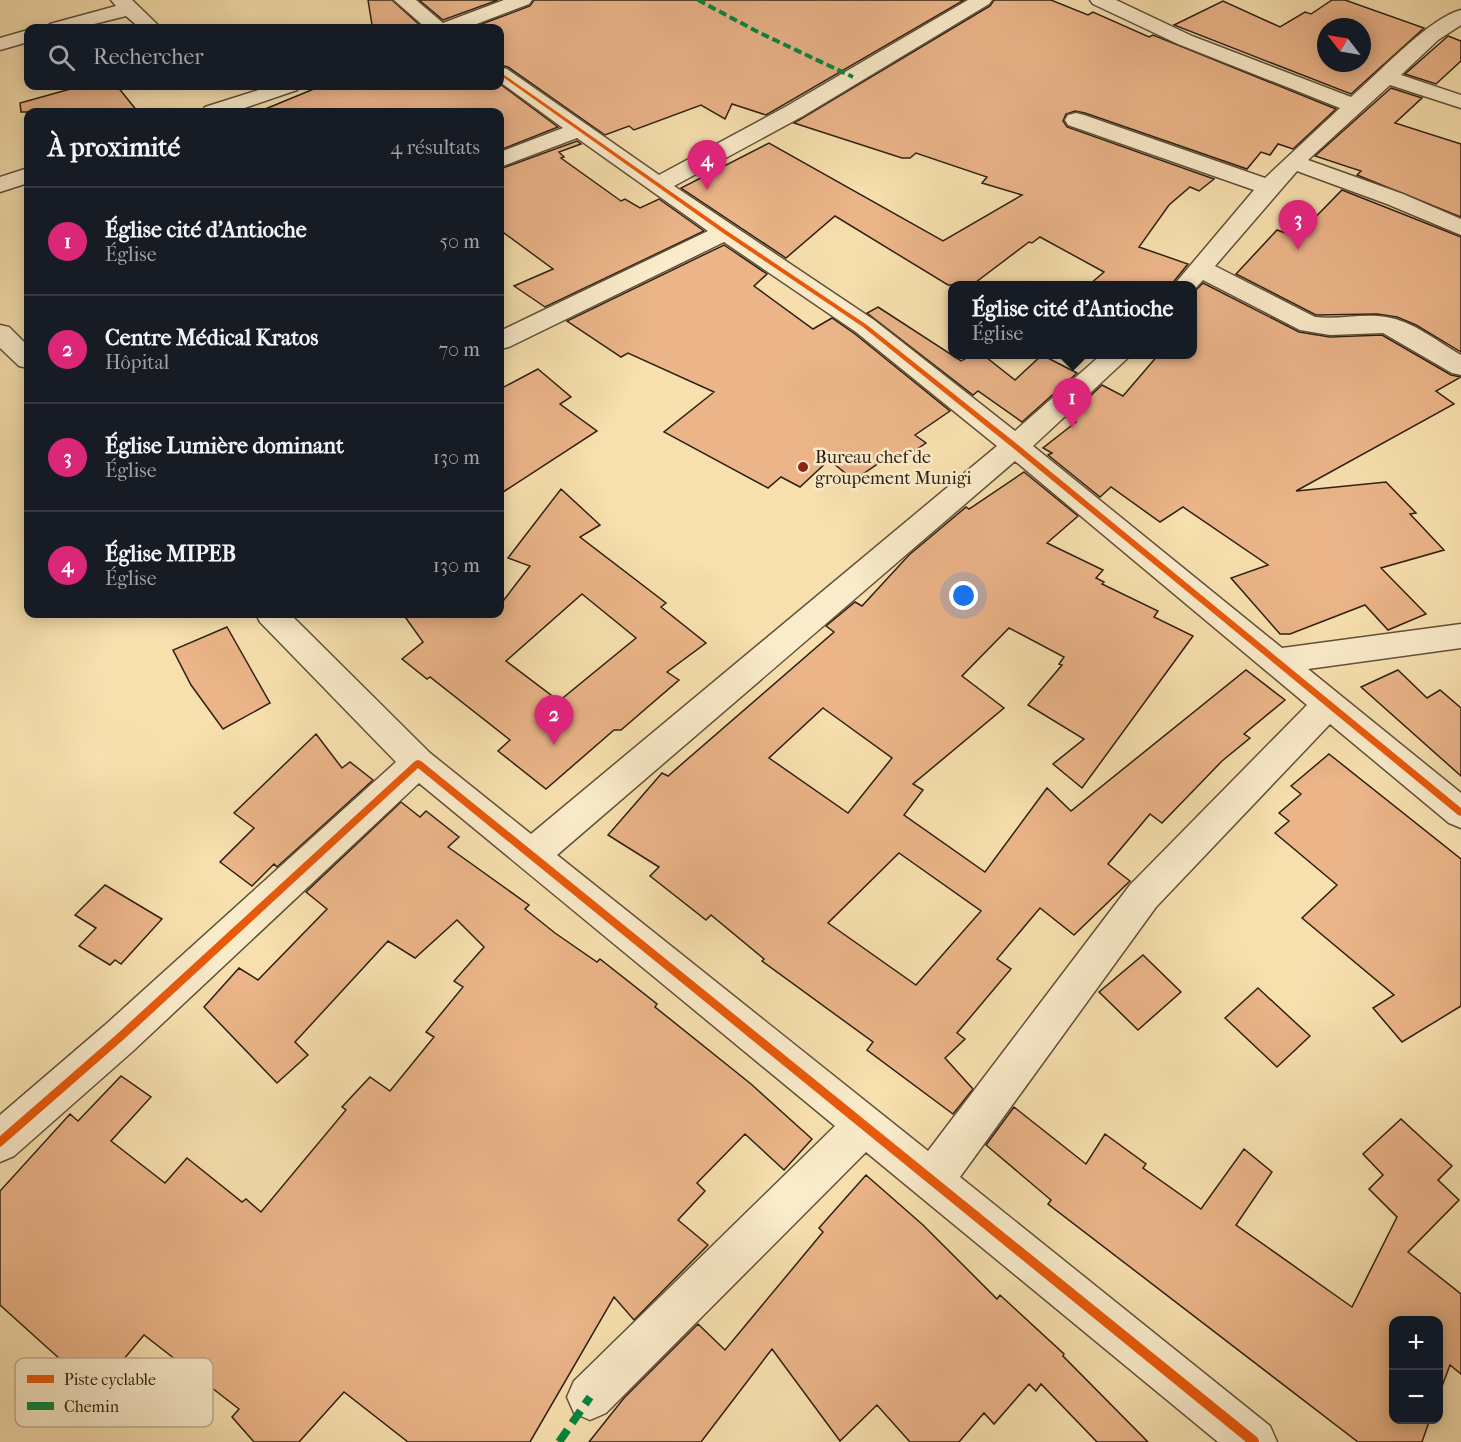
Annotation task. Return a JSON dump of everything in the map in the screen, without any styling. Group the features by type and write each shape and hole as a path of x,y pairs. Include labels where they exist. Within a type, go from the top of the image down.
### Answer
{"street":[{"path":"404,0 432,24"},
{"path":"459,24 522,0"},
{"path":"660,184 795,111 982,0"},
{"path":"1101,0 1185,40 1355,106"},
{"path":"68,24 125,4 147,24"},
{"path":"1461,16 1431,36 1293,162 1193,277 1309,324 1330,327 1387,325 1400,330 1461,367"},
{"path":"0,44 24,37"},
{"path":"504,76 725,232 866,326 1461,813"},
{"path":"1387,77 1461,102"},
{"path":"221,90 237,104"},
{"path":"225,108 278,90"},
{"path":"1076,120 1269,187"},
{"path":"504,158 580,129"},
{"path":"1293,162 1395,199 1461,228"},
{"path":"0,185 24,177"},
{"path":"504,338 725,232"},
{"path":"0,333 24,356"},
{"path":"531,856 1015,446 1113,359"},
{"path":"275,618 417,763 1254,1442"},
{"path":"1275,662 1461,636"},
{"path":"931,1181 1143,896 1328,705"},
{"path":"0,1142 118,1038 417,763"},
{"path":"590,1397 864,1126"}],"building":[{"path":"368,0 392,0 419,24 372,24"},
{"path":"419,0 498,0 443,20"},
{"path":"534,0 964,0 766,115 732,104 725,119 701,105 634,130 629,126 605,135 504,66 504,24 482,24 530,6"},
{"path":"994,0 1051,0 1088,15 1093,12 1149,37 1153,35 1336,109 1293,149 1278,144 1270,155 1261,152 1247,169 1085,113 1075,111 1066,114 1063,121 1067,127 1214,179 1199,191 1190,187 1169,205 1139,247 1188,264 1174,281 1094,281 1104,272 1040,237 1032,243 1029,242 977,281 948,281 948,285 835,216 786,258 681,188 769,143 943,241 1022,195 982,183 987,177 916,153 910,158 902,158 794,123 990,6"},
{"path":"1332,0 1345,0 1424,28 1351,94 1174,25 1223,1 1280,27 1305,12 1311,14"},
{"path":"1448,36 1461,41 1461,61 1436,84 1405,74"},
{"path":"504,87 558,127 504,148 504,108 268,108 311,90 504,90"},
{"path":"1391,88 1422,98 1395,123 1461,144 1461,217 1357,175 1361,171 1315,156"},
{"path":"67,90 120,90 135,108 24,108 24,112 21,112 20,103"},
{"path":"577,141 581,144 559,152 564,157 561,158 621,201 625,199 640,208 659,199 704,231 545,307 514,286 553,269 504,233 504,168"},
{"path":"1342,190 1461,237 1461,352 1416,325 1397,317 1377,314 1316,315 1236,274 1277,230 1296,237"},
{"path":"724,245 767,274 754,286 813,329 832,318 950,411 915,435 926,443 896,463 888,457 854,480 829,460 800,487 781,477 768,488 664,432 714,392 628,353 621,357 567,321"},
{"path":"1203,283 1299,332 1330,337 1382,335 1451,375 1461,377 1436,391 1454,404 1296,491 1386,482 1416,513 1410,514 1444,550 1381,568 1426,614 1388,630 1365,605 1290,634 1280,634 1231,578 1268,565 1183,507 1160,522 1111,487 1100,497 1048,455 1052,453 1043,448 1076,422 1067,418 1102,385 1123,396 1155,359 1197,359 1197,289"},
{"path":"878,307 948,353 948,359 961,361 988,359 1015,380 1038,359 1050,359 1077,373 1022,422 978,391 973,395 867,313"},
{"path":"538,369 571,397 560,404 597,431 504,491 504,387"},
{"path":"1024,472 1078,516 1047,543 1103,570 1096,578 1104,582 1102,584 1158,611 1154,617 1193,636 1082,788 1053,764 1084,739 1028,705 1062,665 1059,664 1064,657 1009,628 962,676 1004,708 913,784 923,790 904,815 985,872 1047,788 1071,811 1246,670 1285,700 1244,734 1250,738 1222,761 1162,823 1150,814 1108,864 1130,881 1074,935 1040,908 997,959 1011,969 957,1033 965,1039 945,1058 973,1089 953,1114 867,1050 873,1042 762,961 764,959 711,915 706,920 650,876 659,867 608,835 662,773 668,776 834,632 826,626 855,602 862,606 909,555 966,507 969,509","holes":["823,708 892,758 848,813 769,758","899,853 981,911 916,985 828,923"]},
{"path":"561,489 600,525 580,537 666,603 661,607 706,643 667,672 679,680 621,730 614,730 546,789 498,751 510,740 430,677 427,679 402,659 423,642 406,618 504,618 504,600 530,566 508,558","holes":["582,594 636,638 559,701 506,661"]},
{"path":"227,627 270,703 223,729 191,685 173,650"},
{"path":"1398,670 1427,698 1440,690 1461,708 1461,776 1361,687"},
{"path":"316,734 342,768 350,762 373,780 277,867 274,864 252,886 220,862 254,828 234,813"},
{"path":"1329,754 1461,859 1461,1006 1402,1042 1373,1008 1394,995 1302,918 1337,885 1275,833 1289,821 1279,813 1301,794 1291,786"},
{"path":"401,802 420,817 426,811 459,837 448,847 529,905 525,909 555,933 597,962 600,959 657,1004 655,1007 751,1084 812,1139 784,1170 745,1134 697,1183 705,1191 678,1220 708,1245 634,1320 614,1297 530,1442 408,1442 344,1392 299,1442 254,1442 232,1417 239,1409 213,1389 213,1358 174,1358 144,1335 125,1358 59,1358 0,1305 0,1191 70,1114 78,1121 121,1076 151,1097 111,1141 165,1183 187,1158 242,1202 246,1199 261,1212 346,1110 342,1107 370,1077 390,1091 434,1037 426,1032 463,987 454,981 484,947 457,920 415,958 388,941 295,1042 308,1055 277,1083 204,1007 239,968 258,980 327,909 306,892"},
{"path":"105,885 162,919 121,964 115,960 110,965 79,946 96,928 75,915"},
{"path":"1143,955 1181,992 1138,1030 1099,992"},
{"path":"1258,988 1310,1036 1277,1067 1225,1018"},
{"path":"1014,1107 1086,1164 1105,1134 1146,1164 1143,1168 1201,1209 1244,1149 1272,1172 1236,1225 1352,1307 1397,1217 1369,1189 1383,1175 1363,1154 1401,1119 1452,1166 1438,1180 1459,1200 1408,1252 1461,1294 1461,1374 1450,1365 1443,1384 1443,1316 1389,1316 1389,1424 1428,1424 1422,1442 1358,1442 1048,1204 1051,1200 986,1145"},
{"path":"866,1175 923,1225 997,1299 1000,1295 1064,1354 1063,1356 1148,1442 1097,1442 1041,1384 1036,1391 1029,1384 994,1424 984,1413 959,1442 910,1442 877,1405 840,1441 772,1349 701,1442 589,1442 624,1398 698,1324 725,1350 823,1232 819,1228"}],"marked path":[{"path":"698,0 760,33 853,77"},
{"path":"559,1442 590,1397"}],"cycle path":[{"path":"504,76 725,232 865,326 1015,446 1461,813"},
{"path":"0,1142 119,1038 418,763 1254,1442"}],"place":[{"name":"Église MIPEB","path":"707,190"},
{"name":"Église Lumière dominant","path":"1298,250"},
{"name":"Église cité d'Antioche","path":"1072,428"},
{"name":"Bureau chef de groupement Munigi","path":"803,467"},
{"name":"Centre Médical Kratos","path":"554,745"}]}
